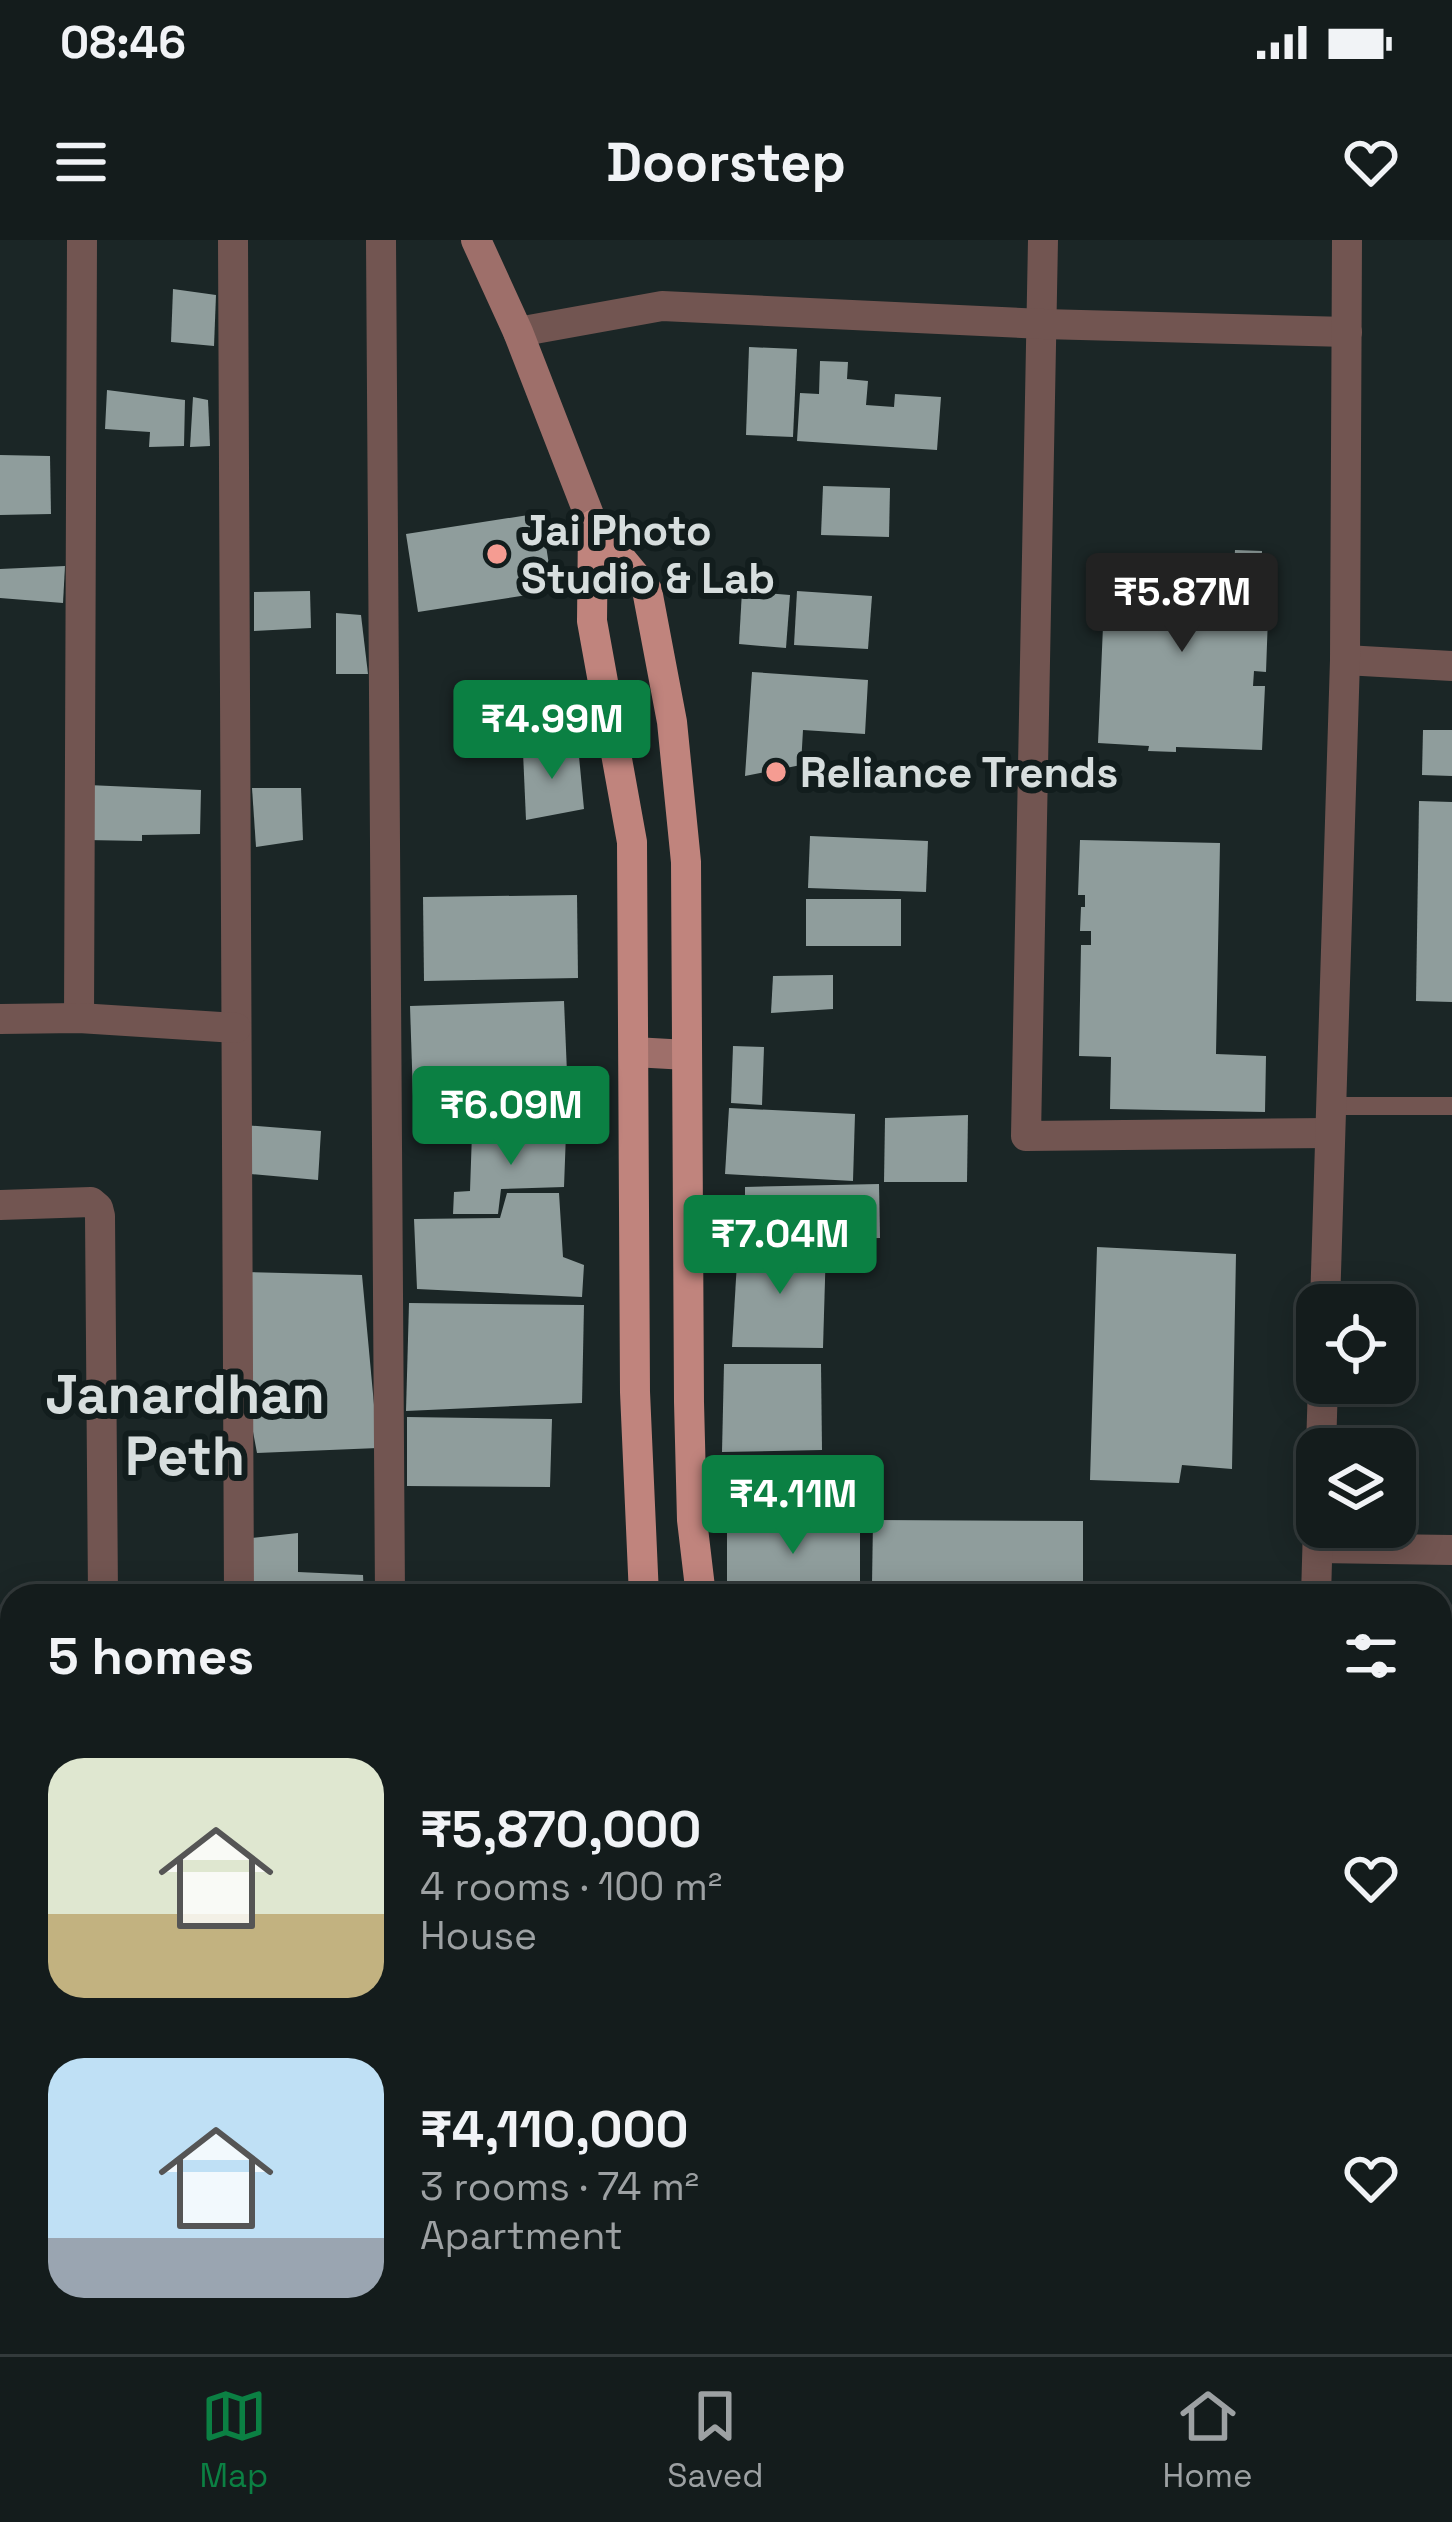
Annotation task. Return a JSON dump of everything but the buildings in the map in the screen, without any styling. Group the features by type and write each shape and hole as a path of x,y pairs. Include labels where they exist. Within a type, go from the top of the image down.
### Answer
{"main road":[{"path":"476,240 518,332 593,525 647,590 672,722 686,862 688,1402 700,1584"},
{"path":"593,525 592,620 632,842 635,1392 643,1584"},
{"path":"634,1052 687,1054"}],"street":[{"path":"79,1018 82,240"},
{"path":"233,240 239,1584"},
{"path":"381,240 390,1584"},
{"path":"1043,240 1026,1136 1330,1119"},
{"path":"1326,1284 1345,660 1347,240"},
{"path":"518,332 662,306 1347,332"},
{"path":"1345,660 1452,666"},
{"path":"0,1019 79,1018 236,1028"},
{"path":"0,1205 91,1202 98,1208 103,1584"},
{"path":"1416,1547 1452,1550"},
{"path":"1316,1584 1318,1548"}],"lane":[{"path":"1330,1119 1452,1106"}],"place":[{"name":"Jai Photo Studio & Lab","path":"497,554"},
{"name":"Reliance Trends","path":"776,772"}],"district":[{"name":"Janardhan Peth","path":"185,1425"}]}
